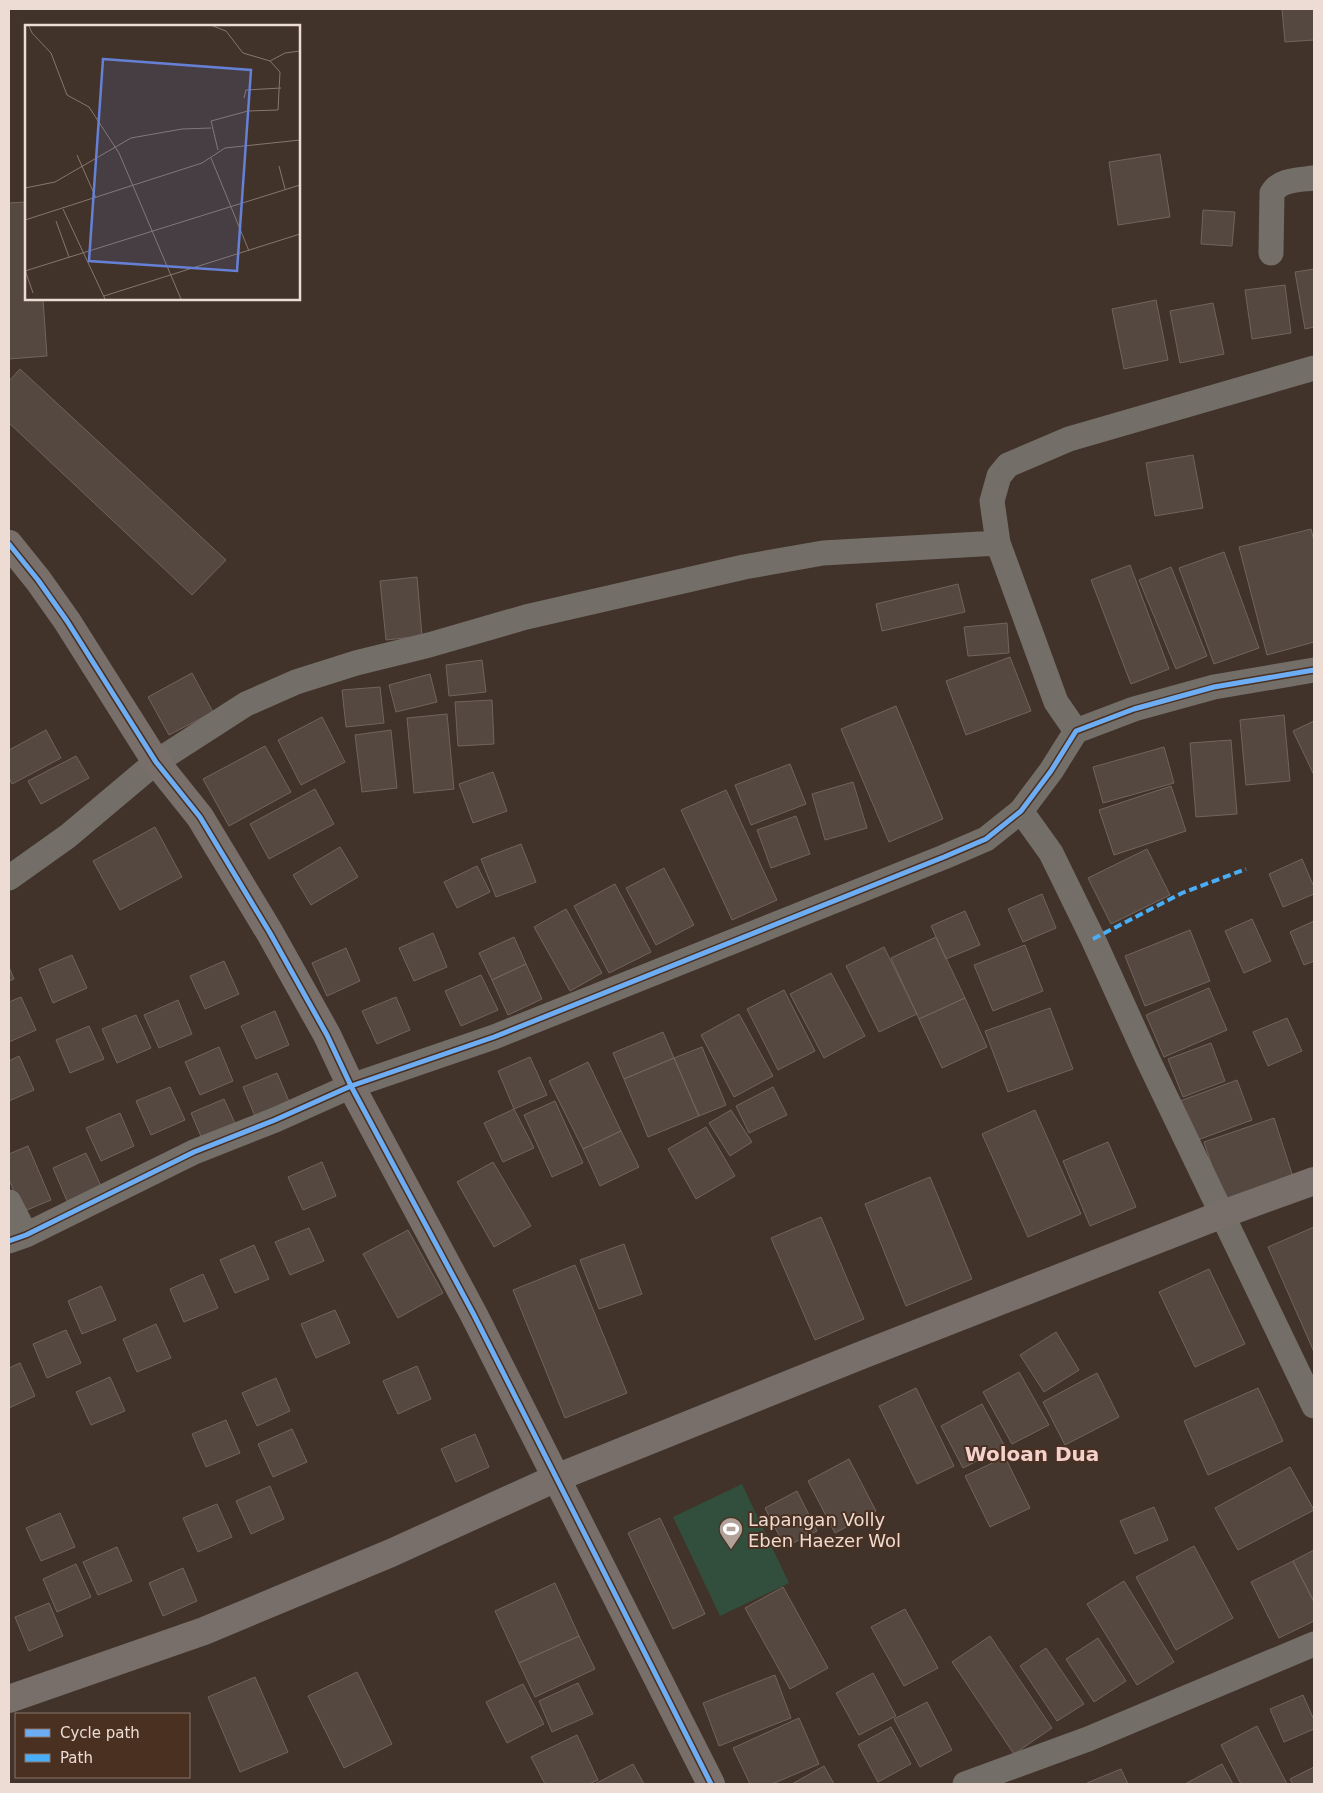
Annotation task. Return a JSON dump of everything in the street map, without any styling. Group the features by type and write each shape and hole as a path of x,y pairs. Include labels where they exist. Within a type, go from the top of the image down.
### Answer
{"street":[{"path":"1271,253 1272,193 1276,186 1284,182 1314,178"},
{"path":"1076,731 1056,702 998,542 992,501 999,476 1008,465 1068,440 1314,368"},
{"path":"9,878 68,836 156,762 246,704 296,682 356,663 429,645 526,617 744,567 823,553 998,542"},
{"path":"9,544 38,580 67,621 156,762 200,817 284,959 327,1036 351,1086 474,1315 711,1784"},
{"path":"9,1202 17,1238 194,1152 275,1120 351,1086 494,1037 986,839 1021,811 1051,771 1076,731 1134,709 1214,687 1314,670"},
{"path":"1021,811 1050,853 1093,938 1148,1060 1314,1406"},
{"path":"9,1699 204,1631 392,1553 556,1478 862,1355 1222,1214 1314,1181"},
{"path":"965,1784 1088,1739 1314,1644"}],"green space":[{"name":"Lapangan Volly Eben Haezer Wol","path":"742,1484 789,1583 720,1616 673,1517"}],"building":[{"path":"1282,9 1314,9 1314,40 1285,42"},
{"path":"1160,154 1170,217 1118,225 1109,162"},
{"path":"25,202 25,300 43,300 47,356 9,359 9,203"},
{"path":"1203,210 1235,212 1232,246 1201,244"},
{"path":"1314,269 1314,327 1305,329 1295,272"},
{"path":"1285,285 1291,333 1252,339 1245,290"},
{"path":"1156,300 1168,360 1124,369 1112,309"},
{"path":"1213,303 1224,354 1180,363 1170,311"},
{"path":"20,369 226,560 192,595 9,423 9,381"},
{"path":"1193,455 1203,508 1155,516 1146,463"},
{"path":"1311,529 1314,541 1314,642 1267,655 1239,547"},
{"path":"1224,552 1259,648 1214,664 1179,568"},
{"path":"1130,565 1169,669 1131,684 1091,580"},
{"path":"1171,567 1207,656 1176,669 1139,580"},
{"path":"417,577 422,636 386,640 380,581"},
{"path":"958,584 965,612 882,631 876,604"},
{"path":"1007,623 1009,653 968,656 964,627"},
{"path":"1010,657 1031,711 966,735 946,681"},
{"path":"482,660 486,692 449,696 446,665"},
{"path":"192,673 213,712 169,735 148,697"},
{"path":"430,674 437,702 396,712 389,685"},
{"path":"380,687 384,723 346,727 342,690"},
{"path":"492,700 494,744 458,746 455,702"},
{"path":"896,706 943,819 889,842 841,729"},
{"path":"447,714 454,789 414,793 407,718"},
{"path":"1284,715 1290,781 1246,785 1240,720"},
{"path":"322,717 345,762 301,785 278,740"},
{"path":"1314,721 1314,775 1293,731"},
{"path":"46,730 61,758 12,784 9,778 9,750"},
{"path":"391,730 397,788 362,792 355,735"},
{"path":"1231,740 1237,814 1196,817 1190,743"},
{"path":"265,746 291,792 229,826 203,779"},
{"path":"1164,747 1174,783 1103,803 1093,767"},
{"path":"76,756 89,778 41,804 28,781"},
{"path":"790,764 806,804 751,825 735,785"},
{"path":"493,772 507,811 473,823 459,784"},
{"path":"853,782 867,828 825,840 812,794"},
{"path":"1171,786 1186,831 1114,855 1099,810"},
{"path":"315,789 334,824 269,859 250,824"},
{"path":"726,790 777,900 732,920 681,810"},
{"path":"796,816 810,854 771,868 757,830"},
{"path":"155,827 182,877 120,910 93,861"},
{"path":"521,844 536,882 496,897 481,859"},
{"path":"340,847 358,877 311,905 293,875"},
{"path":"1147,849 1170,895 1111,924 1088,878"},
{"path":"1302,859 1314,887 1314,894 1283,907 1269,874"},
{"path":"477,866 490,892 457,908 444,882"},
{"path":"664,868 694,925 656,945 626,888"},
{"path":"615,884 651,952 609,973 574,906"},
{"path":"1042,894 1056,928 1023,942 1008,909"},
{"path":"566,909 602,973 570,991 534,927"},
{"path":"965,911 980,945 946,959 931,926"},
{"path":"1252,919 1271,961 1244,973 1225,931"},
{"path":"1314,921 1314,961 1304,965 1290,932"},
{"path":"1190,930 1210,981 1145,1006 1125,956"},
{"path":"433,933 447,967 414,981 399,948"},
{"path":"514,937 526,964 492,980 479,953"},
{"path":"936,937 965,998 919,1019 891,958"},
{"path":"1025,945 1043,991 993,1011 974,965"},
{"path":"884,947 917,1014 879,1032 846,966"},
{"path":"346,948 360,981 327,996 312,963"},
{"path":"72,955 87,988 53,1003 39,969"},
{"path":"224,961 239,994 205,1009 190,976"},
{"path":"526,964 542,999 508,1015 492,980"},
{"path":"9,967 14,979 9,981"},
{"path":"831,973 865,1036 824,1058 790,994"},
{"path":"481,975 498,1010 461,1026 445,991"},
{"path":"1209,988 1227,1030 1164,1057 1146,1015"},
{"path":"784,990 815,1051 778,1070 747,1009"},
{"path":"21,997 36,1030 9,1042 9,1002"},
{"path":"396,997 410,1030 377,1044 362,1011"},
{"path":"965,998 987,1047 942,1068 919,1019"},
{"path":"178,1000 192,1034 159,1048 144,1015"},
{"path":"1050,1008 1073,1069 1008,1092 985,1031"},
{"path":"275,1011 289,1045 256,1059 241,1026"},
{"path":"739,1014 773,1076 734,1097 701,1035"},
{"path":"136,1015 151,1048 117,1063 102,1029"},
{"path":"1287,1018 1302,1051 1268,1066 1253,1032"},
{"path":"89,1026 104,1059 70,1073 56,1040"},
{"path":"663,1032 674,1058 624,1079 613,1053"},
{"path":"1211,1043 1225,1081 1183,1097 1168,1059"},
{"path":"219,1047 233,1081 200,1095 185,1062"},
{"path":"702,1047 726,1105 699,1116 674,1058"},
{"path":"19,1056 34,1090 9,1101 9,1061"},
{"path":"530,1057 547,1095 514,1109 498,1071"},
{"path":"674,1058 699,1116 648,1137 624,1079"},
{"path":"588,1062 621,1131 583,1149 549,1081"},
{"path":"277,1073 291,1106 257,1121 243,1087"},
{"path":"1237,1080 1252,1120 1195,1141 1180,1101"},
{"path":"170,1087 185,1120 151,1135 136,1101"},
{"path":"773,1087 787,1115 749,1133 736,1106"},
{"path":"224,1099 239,1132 205,1146 191,1113"},
{"path":"555,1101 583,1163 552,1177 524,1115"},
{"path":"514,1109 534,1148 503,1162 484,1123"},
{"path":"731,1110 752,1142 730,1156 709,1123"},
{"path":"1035,1110 1081,1214 1028,1237 982,1134"},
{"path":"120,1113 134,1146 101,1161 86,1128"},
{"path":"1274,1118 1294,1180 1224,1203 1204,1142"},
{"path":"706,1127 735,1176 696,1199 668,1149"},
{"path":"621,1131 639,1167 600,1186 583,1149"},
{"path":"1108,1142 1136,1207 1090,1226 1063,1161"},
{"path":"28,1146 51,1200 22,1212 9,1179 9,1154"},
{"path":"86,1153 101,1186 67,1201 53,1168"},
{"path":"322,1162 336,1196 303,1210 288,1177"},
{"path":"493,1162 531,1226 494,1247 457,1182"},
{"path":"930,1177 972,1279 906,1306 865,1204"},
{"path":"821,1217 864,1319 815,1340 771,1238"},
{"path":"1314,1227 1314,1352 1268,1247"},
{"path":"309,1228 324,1261 290,1275 275,1242"},
{"path":"408,1230 443,1293 398,1318 363,1254"},
{"path":"624,1244 642,1294 599,1309 580,1260"},
{"path":"254,1245 269,1279 235,1293 220,1260"},
{"path":"575,1265 627,1393 565,1418 513,1290"},
{"path":"1209,1269 1245,1344 1195,1367 1159,1292"},
{"path":"203,1274 218,1308 184,1322 170,1289"},
{"path":"101,1286 116,1320 82,1334 68,1301"},
{"path":"335,1310 350,1343 316,1358 301,1324"},
{"path":"156,1324 171,1358 137,1372 123,1339"},
{"path":"66,1330 81,1363 47,1378 33,1344"},
{"path":"1056,1332 1079,1370 1044,1392 1020,1355"},
{"path":"20,1363 35,1396 9,1408 9,1368"},
{"path":"417,1366 431,1399 398,1414 383,1381"},
{"path":"1019,1372 1049,1425 1012,1444 983,1392"},
{"path":"1097,1373 1119,1417 1065,1445 1043,1402"},
{"path":"110,1377 125,1411 91,1425 76,1392"},
{"path":"276,1378 290,1411 257,1426 242,1393"},
{"path":"916,1388 954,1466 917,1484 879,1406"},
{"path":"1258,1388 1283,1441 1208,1475 1184,1421"},
{"path":"982,1404 1005,1447 963,1468 941,1426"},
{"path":"226,1420 240,1453 206,1467 192,1434"},
{"path":"292,1429 307,1462 273,1477 258,1444"},
{"path":"475,1434 489,1467 456,1482 441,1449"},
{"path":"1005,1457 1030,1508 990,1527 965,1476"},
{"path":"849,1459 876,1511 835,1533 808,1481"},
{"path":"1290,1467 1314,1510 1238,1550 1215,1508"},
{"path":"270,1486 284,1519 251,1534 236,1501"},
{"path":"797,1491 817,1531 785,1547 765,1508"},
{"path":"217,1504 232,1537 198,1552 183,1518"},
{"path":"1154,1507 1168,1540 1135,1554 1120,1521"},
{"path":"60,1513 75,1547 41,1561 26,1528"},
{"path":"660,1518 705,1614 673,1629 628,1533"},
{"path":"1194,1546 1233,1618 1176,1650 1136,1577"},
{"path":"117,1547 132,1581 98,1595 83,1562"},
{"path":"1314,1550 1314,1602 1293,1561"},
{"path":"1293,1561 1314,1602 1314,1621 1279,1638 1251,1582"},
{"path":"76,1564 91,1597 57,1612 43,1579"},
{"path":"183,1568 197,1601 163,1616 149,1583"},
{"path":"1124,1581 1174,1662 1137,1685 1087,1604"},
{"path":"555,1583 579,1636 519,1663 495,1611"},
{"path":"783,1587 828,1668 790,1689 745,1608"},
{"path":"49,1603 63,1636 29,1651 15,1617"},
{"path":"905,1609 938,1668 904,1686 871,1627"},
{"path":"579,1636 595,1669 535,1697 519,1663"},
{"path":"990,1636 1052,1728 1014,1754 952,1662"},
{"path":"1098,1638 1126,1681 1094,1702 1066,1659"},
{"path":"1046,1648 1084,1704 1057,1721 1020,1666"},
{"path":"357,1672 392,1744 344,1768 308,1696"},
{"path":"873,1673 896,1716 859,1735 836,1693"},
{"path":"775,1675 791,1718 719,1746 703,1703"},
{"path":"255,1677 288,1752 240,1772 208,1697"},
{"path":"578,1683 593,1714 552,1732 539,1701"},
{"path":"523,1684 544,1724 507,1743 486,1702"},
{"path":"1303,1695 1314,1720 1314,1729 1284,1742 1270,1709"},
{"path":"927,1702 952,1750 920,1767 894,1719"},
{"path":"799,1718 819,1764 772,1784 750,1784 733,1748"},
{"path":"1257,1726 1287,1784 1241,1784 1221,1745"},
{"path":"891,1727 911,1764 878,1782 858,1745"},
{"path":"577,1735 598,1780 589,1784 545,1784 531,1757"},
{"path":"633,1764 644,1784 595,1784"},
{"path":"1222,1764 1233,1784 1185,1784"},
{"path":"824,1766 834,1784 792,1784"},
{"path":"1314,1767 1314,1784 1293,1784 1290,1779"},
{"path":"1121,1769 1128,1784 1087,1783"}],"marked path":[{"path":"1093,939 1182,893 1246,869"}],"cycle path":[{"path":"9,544 38,580 67,621 156,762 200,817 270,933 327,1035 351,1086 474,1315 711,1784"},
{"path":"9,1241 26,1235 194,1152 275,1120 351,1086 494,1037 986,839 1021,811 1051,771 1076,731 1134,709 1214,687 1314,670"}],"place":[{"name":"Lapangan Volly Eben Haezer Wol","path":"731,1550"}],"district":[{"name":"Woloan Dua","path":"1032,1454"}]}
